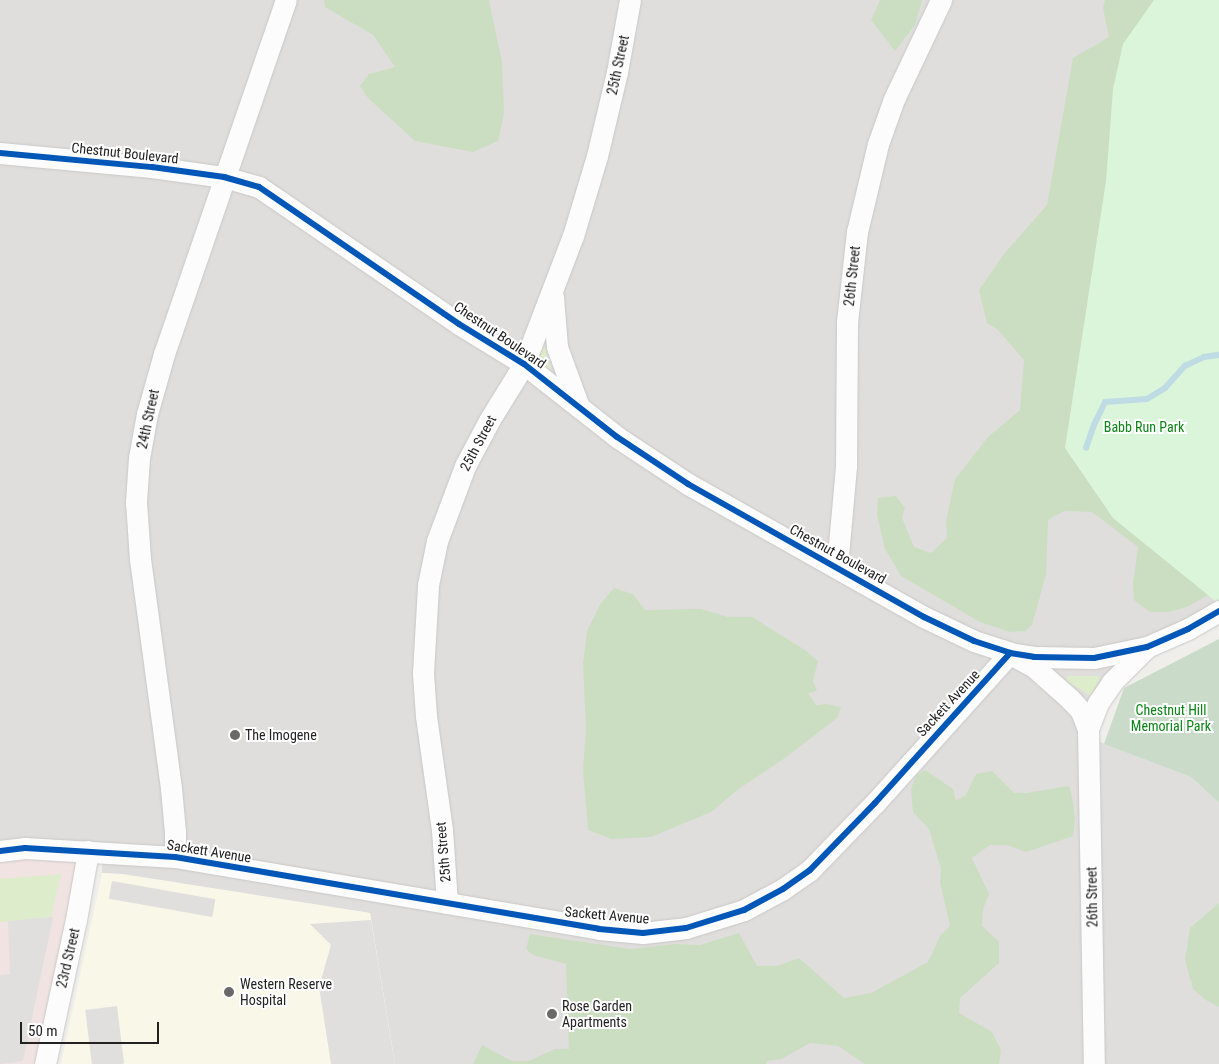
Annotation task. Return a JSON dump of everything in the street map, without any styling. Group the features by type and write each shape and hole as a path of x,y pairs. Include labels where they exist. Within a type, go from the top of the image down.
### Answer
{"street":[{"name":"24th Street","path":"175,857 176,832 140,560 136,502 140,458 147,414 164,354 286,0"},
{"name":"25th Street","path":"447,903 442,830 426,716 423,673 428,585 437,541 465,466 490,419 524,364 573,236 596,161 617,72 630,0"},
{"name":"26th Street","path":"837,567 846,466 847,322 855,240 864,194 884,126 894,99 941,0"},
{"name":"Chestnut Boulevard","path":"0,153 152,167 224,177 259,188 272,195 459,324 524,364 616,437 688,484 924,617 974,641 1010,653"},
{"path":"553,288 557,347 579,408"},
{"path":"1010,653 1034,657 1077,659 1113,655 1147,647 1188,629 1219,611"},
{"name":"26th Street","path":"1088,730 1098,703 1112,682 1147,647"},
{"name":"26th Street","path":"1010,653 1034,667 1070,699 1081,711 1088,730 1094,1064"},
{"name":"Sackett Avenue","path":"0,851 25,848 175,857 599,929 643,933 686,928 742,911 776,893 810,870 875,803 1010,653"},
{"name":"23rd Street","path":"45,1064 76,920 88,851"}],"shaded area":[{"path":"0,0 1154,0 1113,518 1219,604 1131,662 1089,738 1191,777 1219,803 1219,1064 395,1064 370,913 122,874 102,873 102,853 0,851"},
{"path":"0,851 88,851 45,1064 0,1064"},
{"name":"Western Reserve Hospital","path":"102,873 122,874 370,913 395,1064 61,1064"},
{"path":"112,881 215,899 212,917 109,899"},
{"path":"53,917 23,1061 0,1064 0,975 10,974 8,921"},
{"path":"371,920 395,1064 331,1064 319,987 331,945 310,924"},
{"path":"117,1006 124,1064 92,1064 85,1010"}],"green space":[{"path":"324,0 489,0 502,62 504,113 498,141 473,152 415,141 368,98 360,86 369,74 395,67 373,35 325,7"},
{"path":"880,0 922,0 915,25 895,51 871,20"},
{"path":"1105,0 1219,0 1219,604 1208,595 1187,607 1169,612 1150,612 1134,600 1133,584 1138,547 1092,512 1064,511 1048,520 1046,575 1032,625 1025,631 1010,632 980,622 901,576 885,549 877,515 878,498 896,496 905,508 902,518 914,547 931,553 947,538 946,521 955,479 988,437 1020,410 1024,360 997,329 987,323 979,290 1004,254 1047,205 1073,58 1109,37 1103,8"},
{"name":"Babb Run Park","path":"1154,0 1219,0 1219,604 1113,518 1065,448 1106,181 1113,89 1123,44"},
{"path":"543,341 551,370 548,371 536,363 535,352"},
{"path":"614,588 633,594 645,610 701,609 728,617 752,617 805,650 818,661 813,681 817,691 808,693 816,705 826,704 841,707 837,718 785,758 740,788 711,812 651,837 612,839 588,830 583,771 586,730 583,664 587,631 601,603"},
{"name":"Chestnut Hill Memorial Park","path":"1219,639 1219,803 1191,777 1104,744 1124,688"},
{"path":"1067,676 1101,677 1090,696 1066,680"},
{"path":"925,770 953,789 956,801 966,795 976,774 992,771 1014,793 1026,793 1069,786 1075,820 1073,836 1026,852 1007,845 990,845 972,858 989,894 983,909 982,926 999,942 999,963 960,998 959,1013 992,1032 1001,1050 999,1064 865,1064 838,1046 810,1043 781,1059 767,1061 766,1064 473,1064 482,1045 512,1061 529,1061 555,1049 569,1049 566,964 533,955 526,949 530,934 630,949 675,944 700,945 739,933 757,966 777,966 799,958 844,998 871,993 928,962 940,936 950,926 940,882 941,869 929,829 913,812 911,789 916,776"},
{"path":"61,874 51,917 0,922 0,879"},
{"path":"1219,903 1219,1007 1206,1000 1193,989 1185,960 1190,928"}],"waterway":[{"path":"1086,448 1105,402 1147,399 1165,388 1185,366 1204,357 1219,355"}],"cycle path":[{"path":"0,153 152,167 224,177 259,187 459,324 524,364 617,437 688,484 924,617 974,641 1010,653 1034,657 1094,658 1147,647 1188,629 1219,611"},
{"path":"0,851 25,848 175,857 599,929 643,933 686,928 744,910 783,889 810,870 875,803 1010,653"}],"place":[{"name":"The Imogene","path":"235,735"},
{"name":"Western Reserve Hospital","path":"229,992"},
{"name":"Rose Garden Apartments","path":"552,1014"}]}
